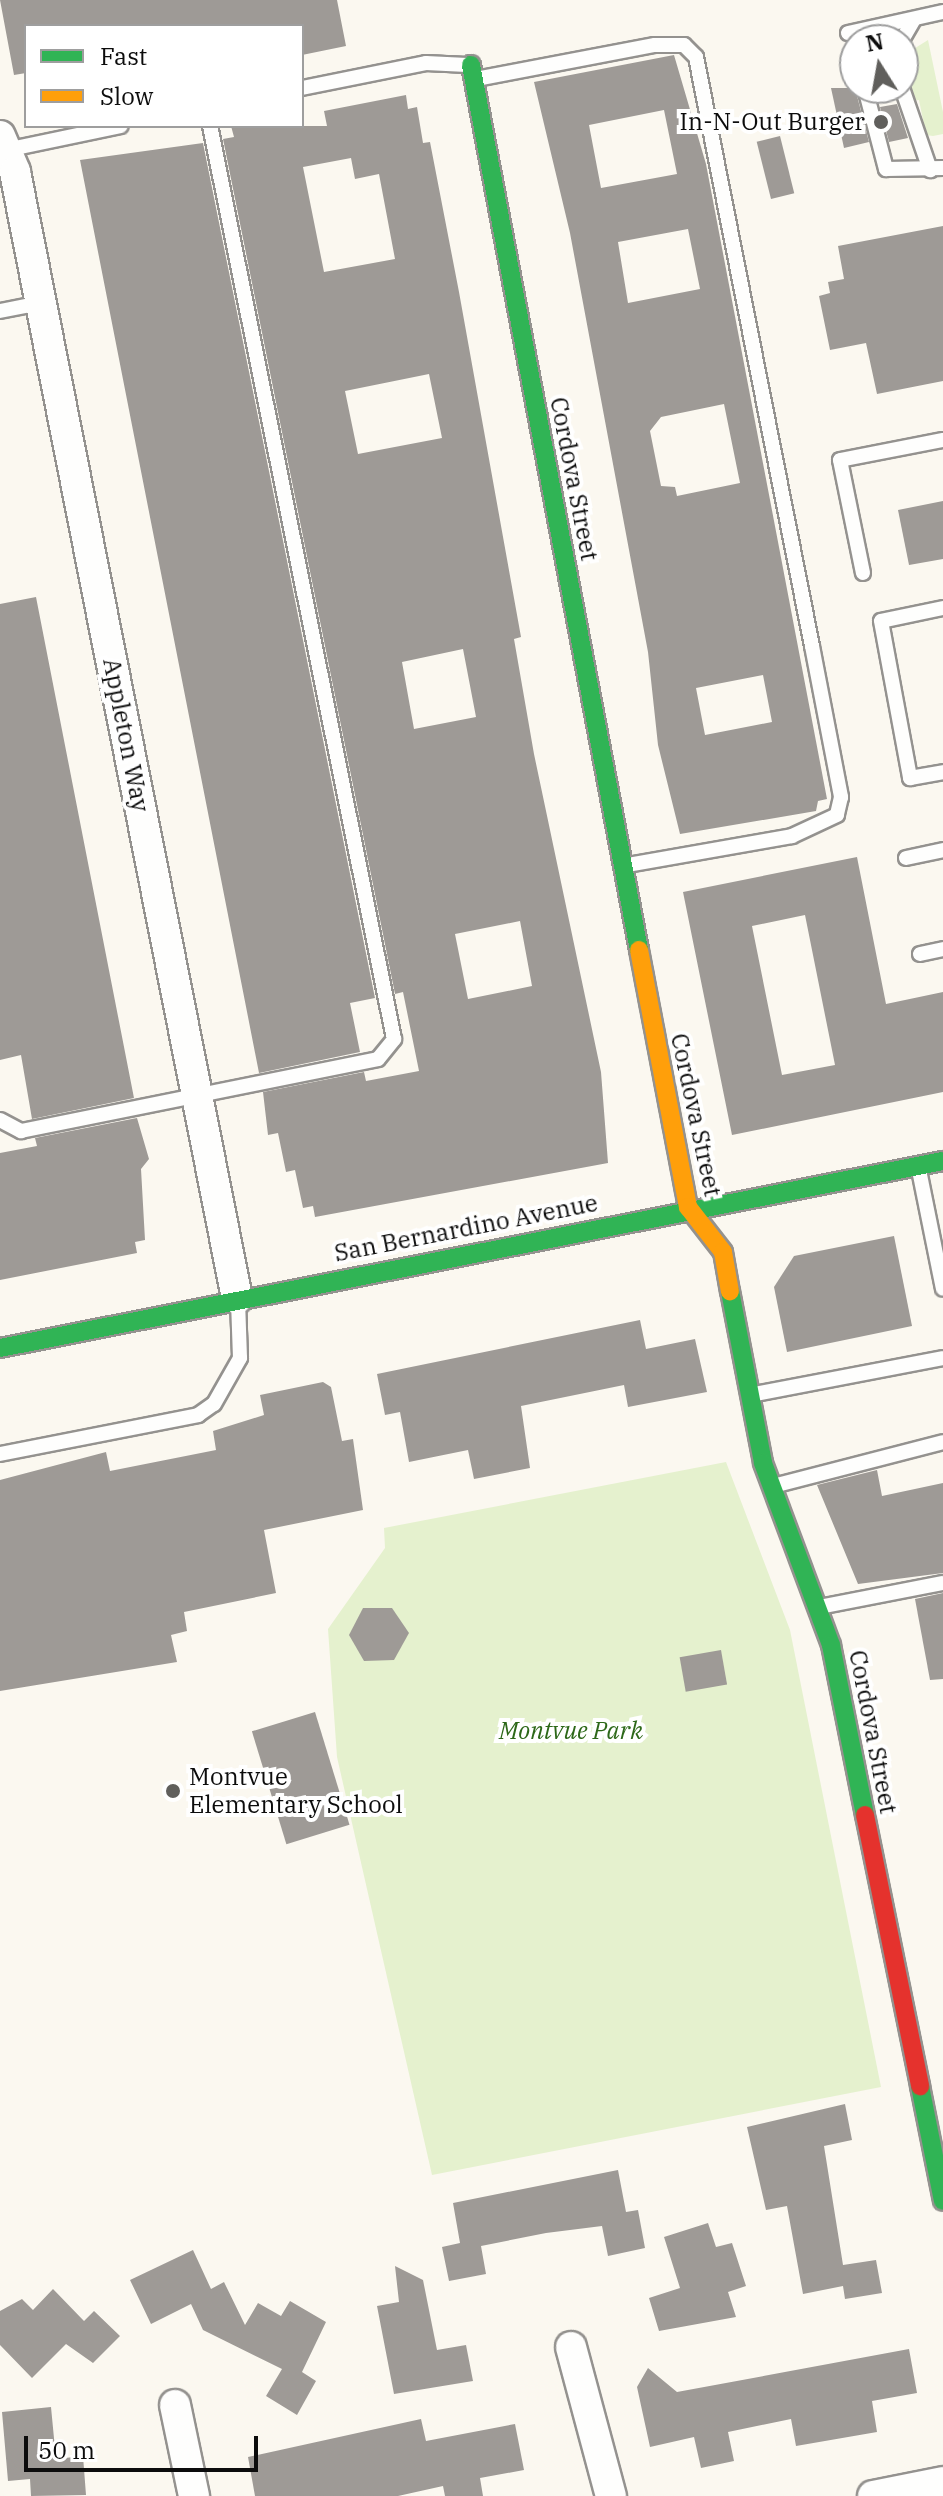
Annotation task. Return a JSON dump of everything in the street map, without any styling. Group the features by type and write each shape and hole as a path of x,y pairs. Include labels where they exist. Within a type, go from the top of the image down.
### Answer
{"street":[{"name":"Cordova Street","path":"472,72 688,1207 723,1252 772,1486 818,1607 943,2201"},
{"name":"Appleton Way","path":"7,152 41,303 237,1298"},
{"name":"San Bernardino Avenue","path":"0,1348 688,1207 943,1161"},
{"path":"571,2347 611,2496"},
{"path":"175,2405 194,2496"},
{"path":"873,2496 943,2482"}],"lane":[{"path":"898,24 943,12"},
{"path":"911,24 914,19"},
{"path":"304,88 426,63 472,72 655,45 684,45 696,57 841,797 837,815 792,836 623,866"},
{"path":"869,104 886,169 937,169 909,104"},
{"path":"7,152 112,128"},
{"path":"0,1120 21,1131 378,1059 394,1039 210,128"},
{"path":"0,311 41,303"},
{"path":"863,573 840,460 943,440"},
{"path":"943,608 881,621 910,778 943,772"},
{"path":"906,858 943,850"},
{"path":"920,954 943,949"},
{"path":"918,1166 943,1289"},
{"path":"0,1454 198,1415 214,1404 243,1347 237,1298"},
{"path":"751,1395 943,1358"},
{"path":"772,1486 943,1442"},
{"path":"818,1607 943,1583"}],"green space":[{"path":"928,40 943,112 943,134 926,135 919,100 919,46"},
{"name":"Montvue Park","path":"726,1462 790,1630 881,2087 432,2175 337,1757 328,1629 385,1548 384,1528"}],"building":[{"path":"0,0 337,0 346,46 304,55 304,24 24,24 24,73 14,75"},
{"path":"674,55 706,164 827,799 818,801 816,811 680,834 658,745 648,652 570,233 534,82","holes":["664,110 677,174 601,188 589,125","688,229 700,289 628,303 618,242","724,404 740,483 677,496 675,487 661,486 650,431 661,417","763,675 772,722 705,735 696,688"]},
{"path":"831,88 839,88 839,104 859,104 869,142 844,148"},
{"path":"406,95 408,109 417,107 423,143 430,142 521,637 514,639 534,754 601,1072 608,1163 315,1217 313,1206 303,1208 295,1170 286,1172 278,1133 268,1135 263,1092 364,1072 366,1081 419,1071 403,992 395,994 223,139 234,137 232,128 327,126 324,111","holes":["351,158 355,179 379,174 395,259 324,272 303,167","429,374 442,438 358,454 345,391","463,649 476,717 414,729 402,662","520,921 532,986 468,999 455,934"]},
{"path":"897,104 908,138 889,142 880,107"},
{"path":"780,136 794,193 771,199 757,142"},
{"path":"203,143 375,998 350,1003 360,1052 259,1073 80,160"},
{"path":"943,226 943,381 877,394 866,343 830,350 819,296 830,293 828,282 844,279 838,246"},
{"path":"943,501 943,559 909,565 898,510"},
{"path":"36,597 134,1098 32,1119 21,1055 0,1060 0,604"},
{"path":"857,857 886,1004 943,992 943,1092 732,1135 683,892","holes":["805,915 835,1065 782,1075 752,926"]},
{"path":"137,1118 149,1159 141,1169 145,1240 135,1242 137,1253 0,1280 0,1153 37,1146 35,1138"},
{"path":"894,1236 912,1326 787,1352 774,1287 794,1256"},
{"path":"640,1320 646,1349 695,1339 707,1392 628,1407 624,1385 521,1406 530,1468 474,1479 468,1450 409,1462 400,1412 385,1415 377,1374"},
{"path":"323,1382 331,1387 342,1441 353,1439 363,1510 264,1530 276,1593 184,1612 187,1631 171,1635 177,1662 0,1691 0,1480 106,1452 110,1471 216,1450 213,1431 264,1415 260,1395"},
{"path":"877,1470 882,1496 943,1483 943,1573 858,1584 817,1485"},
{"path":"943,1593 943,1679 930,1680 915,1599"},
{"path":"363,1608 392,1608 409,1633 394,1660 364,1661 349,1635"},
{"path":"721,1650 727,1684 686,1692 680,1657"},
{"path":"315,1712 349,1825 286,1844 252,1731"},
{"path":"845,2104 852,2140 824,2146 843,2265 876,2260 882,2293 845,2299 843,2286 803,2294 787,2206 766,2210 747,2127"},
{"path":"618,2170 626,2212 638,2210 645,2248 608,2256 602,2226 546,2233 481,2246 486,2274 449,2281 442,2247 460,2243 453,2203"},
{"path":"708,2223 716,2247 732,2243 746,2286 728,2292 736,2317 659,2331 649,2298 680,2288 664,2237"},
{"path":"193,2250 211,2289 224,2282 245,2325 258,2303 281,2316 290,2301 326,2322 302,2372 316,2381 297,2415 266,2396 282,2369 203,2330 191,2304 151,2324 130,2280"},
{"path":"395,2266 423,2280 437,2350 466,2345 473,2381 394,2394 377,2306 399,2302"},
{"path":"53,2289 84,2321 94,2311 120,2336 93,2363 66,2344 32,2378 0,2345 0,2311 22,2299 33,2310"},
{"path":"909,2349 917,2393 872,2401 877,2432 796,2446 791,2419 728,2432 734,2461 701,2468 694,2437 650,2447 637,2387 648,2368 677,2392"},
{"path":"51,2407 56,2459 83,2456 86,2495 31,2496 30,2479 8,2481 2,2412"},
{"path":"421,2419 426,2441 515,2424 524,2470 480,2478 483,2496 445,2496 443,2486 398,2496 255,2496 248,2457"}],"traffic: fast":[{"path":"471,65 639,950"},
{"path":"0,1348 943,1161"},
{"path":"730,1291 763,1463 831,1645 865,1815"},
{"path":"920,2086 943,2201"}],"traffic: slow":[{"path":"639,950 688,1207 723,1252 730,1291"}],"traffic: jam":[{"path":"865,1815 920,2086"}],"place":[{"name":"In-N-Out Burger","path":"881,122"},
{"name":"Montvue Elementary School","path":"173,1791"}]}
